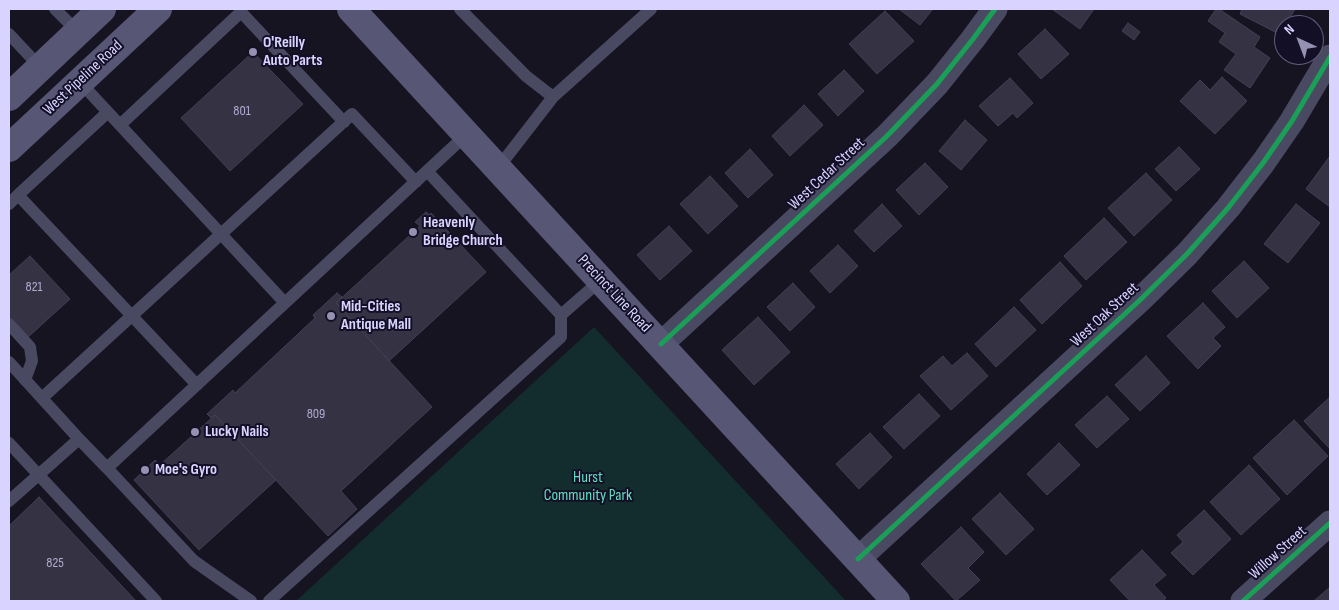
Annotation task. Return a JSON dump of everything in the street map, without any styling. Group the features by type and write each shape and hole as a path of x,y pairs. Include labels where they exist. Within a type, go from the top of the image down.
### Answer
{"main road":[{"path":"9,97 102,9"},
{"name":"West Pipeline Road","path":"9,148 158,9"},
{"name":"Precinct Line Road","path":"351,9 896,601"}],"street":[{"name":"West Cedar Street","path":"661,344 887,136 937,84 974,40 995,9"},
{"name":"West Oak Street","path":"858,559 1187,254 1228,208 1263,164 1292,121 1330,56"},
{"name":"Willow Street","path":"1243,601 1330,523"}],"lane":[{"path":"55,9 77,32"},
{"path":"460,9 526,76 553,97"},
{"path":"498,168 553,97 651,9"},
{"path":"120,125 241,12 344,122"},
{"path":"9,34 40,67"},
{"path":"80,82 285,303"},
{"path":"108,112 13,199 132,316 197,384"},
{"path":"42,398 352,114 416,182"},
{"path":"107,468 466,134"},
{"path":"269,601 561,337 561,315 427,171"},
{"path":"561,315 601,280"},
{"path":"9,324 30,347 32,361 26,380"},
{"path":"9,362 79,440 194,561 251,601"},
{"path":"9,501 79,440"},
{"path":"9,443 156,601"}],"green space":[{"name":"Hurst Community Park","path":"594,327 846,601 296,601"}],"building":[{"path":"899,9 933,9 920,25"},
{"path":"1052,9 1094,9 1080,29"},
{"path":"1216,9 1219,9 1260,37 1254,47 1270,58 1250,88 1224,70 1236,54 1219,42 1225,33 1208,21"},
{"path":"1242,9 1295,9 1292,15 1274,15 1274,31 1240,14"},
{"path":"885,11 914,41 877,74 849,44"},
{"path":"1128,23 1140,32 1134,40 1122,31"},
{"path":"1045,29 1069,54 1041,79 1018,54"},
{"path":"253,52 303,104 230,171 181,118"},
{"path":"844,70 864,91 838,116 818,94"},
{"path":"1222,77 1247,101 1215,134 1180,101 1200,80 1210,90"},
{"path":"1010,78 1033,103 1017,118 1013,113 998,126 979,106"},
{"path":"804,105 823,125 790,156 772,136"},
{"path":"965,120 987,140 961,170 939,151"},
{"path":"1179,147 1200,169 1176,191 1155,169"},
{"path":"750,149 773,175 748,198 725,173"},
{"path":"1330,156 1330,207 1306,189"},
{"path":"925,163 948,187 919,215 896,190"},
{"path":"1146,173 1172,200 1134,236 1108,208"},
{"path":"710,176 738,206 708,234 680,204"},
{"path":"882,204 902,226 874,252 854,231"},
{"path":"1296,204 1320,223 1288,263 1264,244"},
{"path":"426,212 430,215 431,213 486,272 389,361 336,303 420,226 415,222"},
{"path":"1104,218 1127,242 1086,280 1064,256"},
{"path":"669,226 692,251 660,280 637,255"},
{"path":"838,245 858,266 830,293 810,271"},
{"path":"30,256 70,299 27,338 9,318 9,275"},
{"path":"1244,261 1269,288 1237,318 1212,291"},
{"path":"1060,262 1082,286 1042,324 1020,300"},
{"path":"793,283 815,307 790,331 767,307"},
{"path":"337,293 342,297 336,303 432,407 341,491 357,509 328,536 215,415 211,418 207,414 233,390 235,393 315,318 313,315"},
{"path":"1203,303 1225,327 1213,338 1221,346 1198,369 1167,336"},
{"path":"1014,307 1036,330 996,367 975,344"},
{"path":"758,317 790,352 754,385 722,350"},
{"path":"967,353 988,376 951,410 920,376 943,356 952,366"},
{"path":"1146,356 1170,383 1140,411 1115,385"},
{"path":"919,394 940,416 904,449 883,427"},
{"path":"1107,396 1129,419 1097,448 1075,425"},
{"path":"1330,397 1330,449 1304,421"},
{"path":"215,415 276,480 199,550 134,480 155,460 160,465"},
{"path":"1294,420 1328,456 1287,495 1253,458"},
{"path":"870,433 892,457 859,489 836,464"},
{"path":"1059,443 1080,465 1047,495 1027,474"},
{"path":"1249,465 1280,499 1241,535 1210,502"},
{"path":"1000,493 1034,529 1006,555 972,519"},
{"path":"39,497 136,601 9,601 9,526"},
{"path":"1204,510 1231,539 1193,575 1171,553 1183,542 1177,535"},
{"path":"961,527 984,552 968,568 980,580 956,601 921,564"},
{"path":"1142,550 1166,575 1154,585 1166,598 1163,601 1130,601 1110,580"},
{"path":"1330,587 1330,601 1314,601"}],"cycle path":[{"path":"661,344 887,136 937,84 995,9"},
{"path":"858,559 1140,300 1187,254 1228,208 1263,163 1292,121 1330,57"},
{"path":"1243,601 1330,523"}],"place":[{"name":"O'Reilly Auto Parts","path":"253,52"},
{"name":"Heavenly Bridge Church","path":"413,232"},
{"name":"Mid-Cities Antique Mall","path":"331,316"},
{"name":"Lucky Nails","path":"195,432"},
{"name":"Moe's Gyro","path":"145,470"}]}
